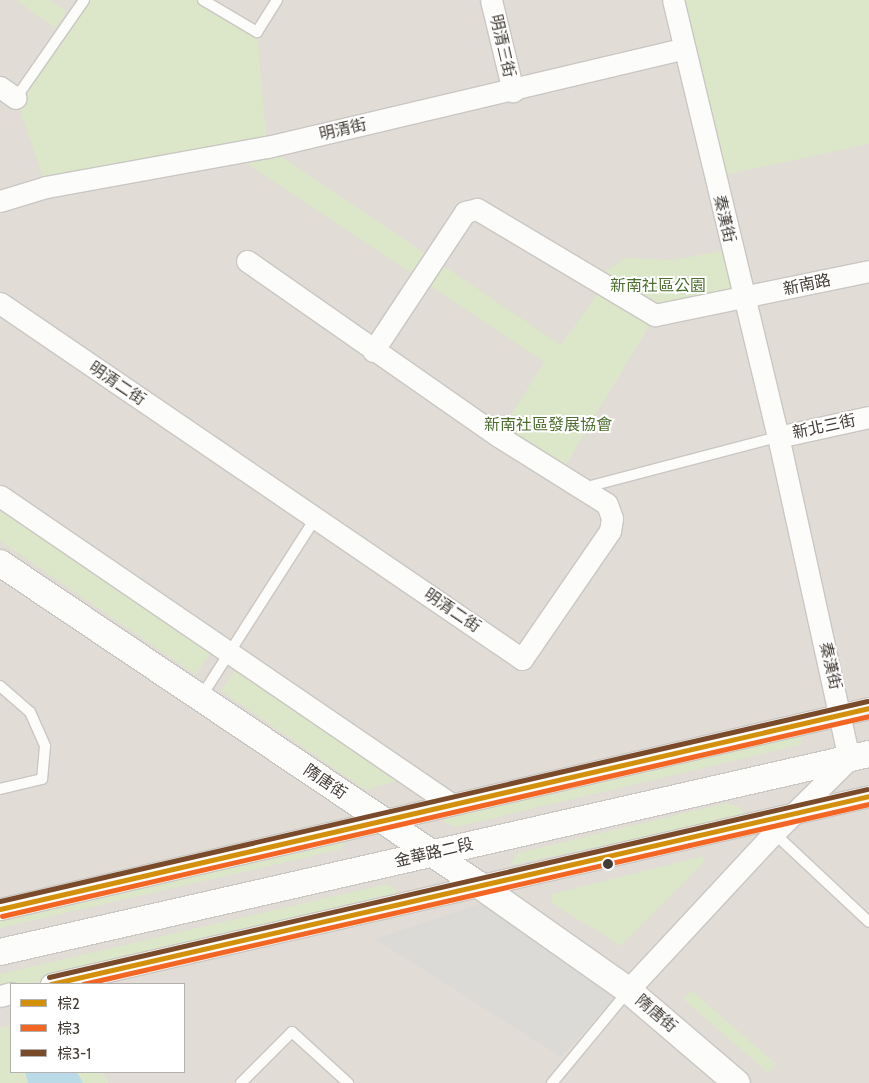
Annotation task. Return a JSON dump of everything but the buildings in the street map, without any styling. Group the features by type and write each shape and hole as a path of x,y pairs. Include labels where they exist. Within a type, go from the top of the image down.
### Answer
{"street":[{"name":"明清三街","path":"491,0 512,91"},
{"name":"秦漢街","path":"673,0 683,49 778,437 841,713 859,757"},
{"name":"明清街","path":"0,201 46,187 267,147 512,91 683,49"},
{"path":"373,351 465,212 477,209 654,316 744,299"},
{"name":"明清二街","path":"0,303 315,520 522,659 610,531 612,518 607,504 581,489 373,351 247,260"},
{"name":"新南路","path":"744,299 869,271"},
{"name":"新北三街","path":"778,437 869,417"},
{"path":"0,496 451,804"},
{"name":"隋唐街","path":"0,563 479,885 628,990 737,1083"},
{"path":"0,909 869,708"},
{"path":"628,990 793,813 859,757"},
{"name":"金華路二段","path":"0,952 859,757"},
{"path":"55,983 479,885 753,825 793,813 869,796"}],"lane":[{"path":"8,93 84,0"},
{"path":"203,0 257,32 278,0"},
{"path":"581,489 778,437"},
{"path":"200,699 315,520"},
{"path":"0,686 30,712 45,746 42,779 0,789"},
{"path":"774,833 869,922"},
{"path":"552,1083 628,990"},
{"path":"241,1083 292,1032 348,1083"}],"shaded area":[{"path":"0,0 869,0 869,1083 108,1083 103,1073 185,1073 185,983 10,983 10,1026 0,1028"},
{"path":"483,903 615,998 561,1057 375,939"}],"green space":[{"path":"16,0 50,0 67,11 55,28"},
{"path":"84,0 203,0 257,32 267,147 561,345 602,287 592,280 625,258 674,260 732,249 744,299 655,316 559,476 498,436 544,362 231,153 46,187 16,98"},
{"path":"674,0 869,0 869,144 715,177"},
{"path":"0,505 213,648 196,675 0,541"},
{"path":"238,666 407,778 366,790 221,691"},
{"path":"803,733 800,745 456,827 443,822 445,816"},
{"path":"726,803 740,807 743,813 740,818 510,865 518,853"},
{"path":"343,840 344,846 338,850 0,928 0,913"},
{"path":"704,856 703,863 621,946 552,903 552,894"},
{"path":"386,884 396,889 397,893 388,902 34,983 10,983 0,991 0,974"},
{"path":"691,990 776,1064 768,1073 683,999"},
{"path":"10,1026 10,1073 103,1073 108,1083 0,1083 0,1028"}],"water":[{"path":"25,1073 78,1073 83,1083 28,1083"}],"transit line":[{"name":"棕3-1","path":"0,901 867,701"},
{"name":"棕2","path":"0,909 869,708"},
{"name":"棕3","path":"2,916 869,716"},
{"name":"棕3-1","path":"49,977 867,789"},
{"name":"棕2","path":"55,983 869,796"},
{"name":"棕3","path":"87,983 869,804"}],"park label":[{"name":"新南社區公園","path":"658,286"},
{"name":"新南社區發展協會","path":"548,425"}]}
